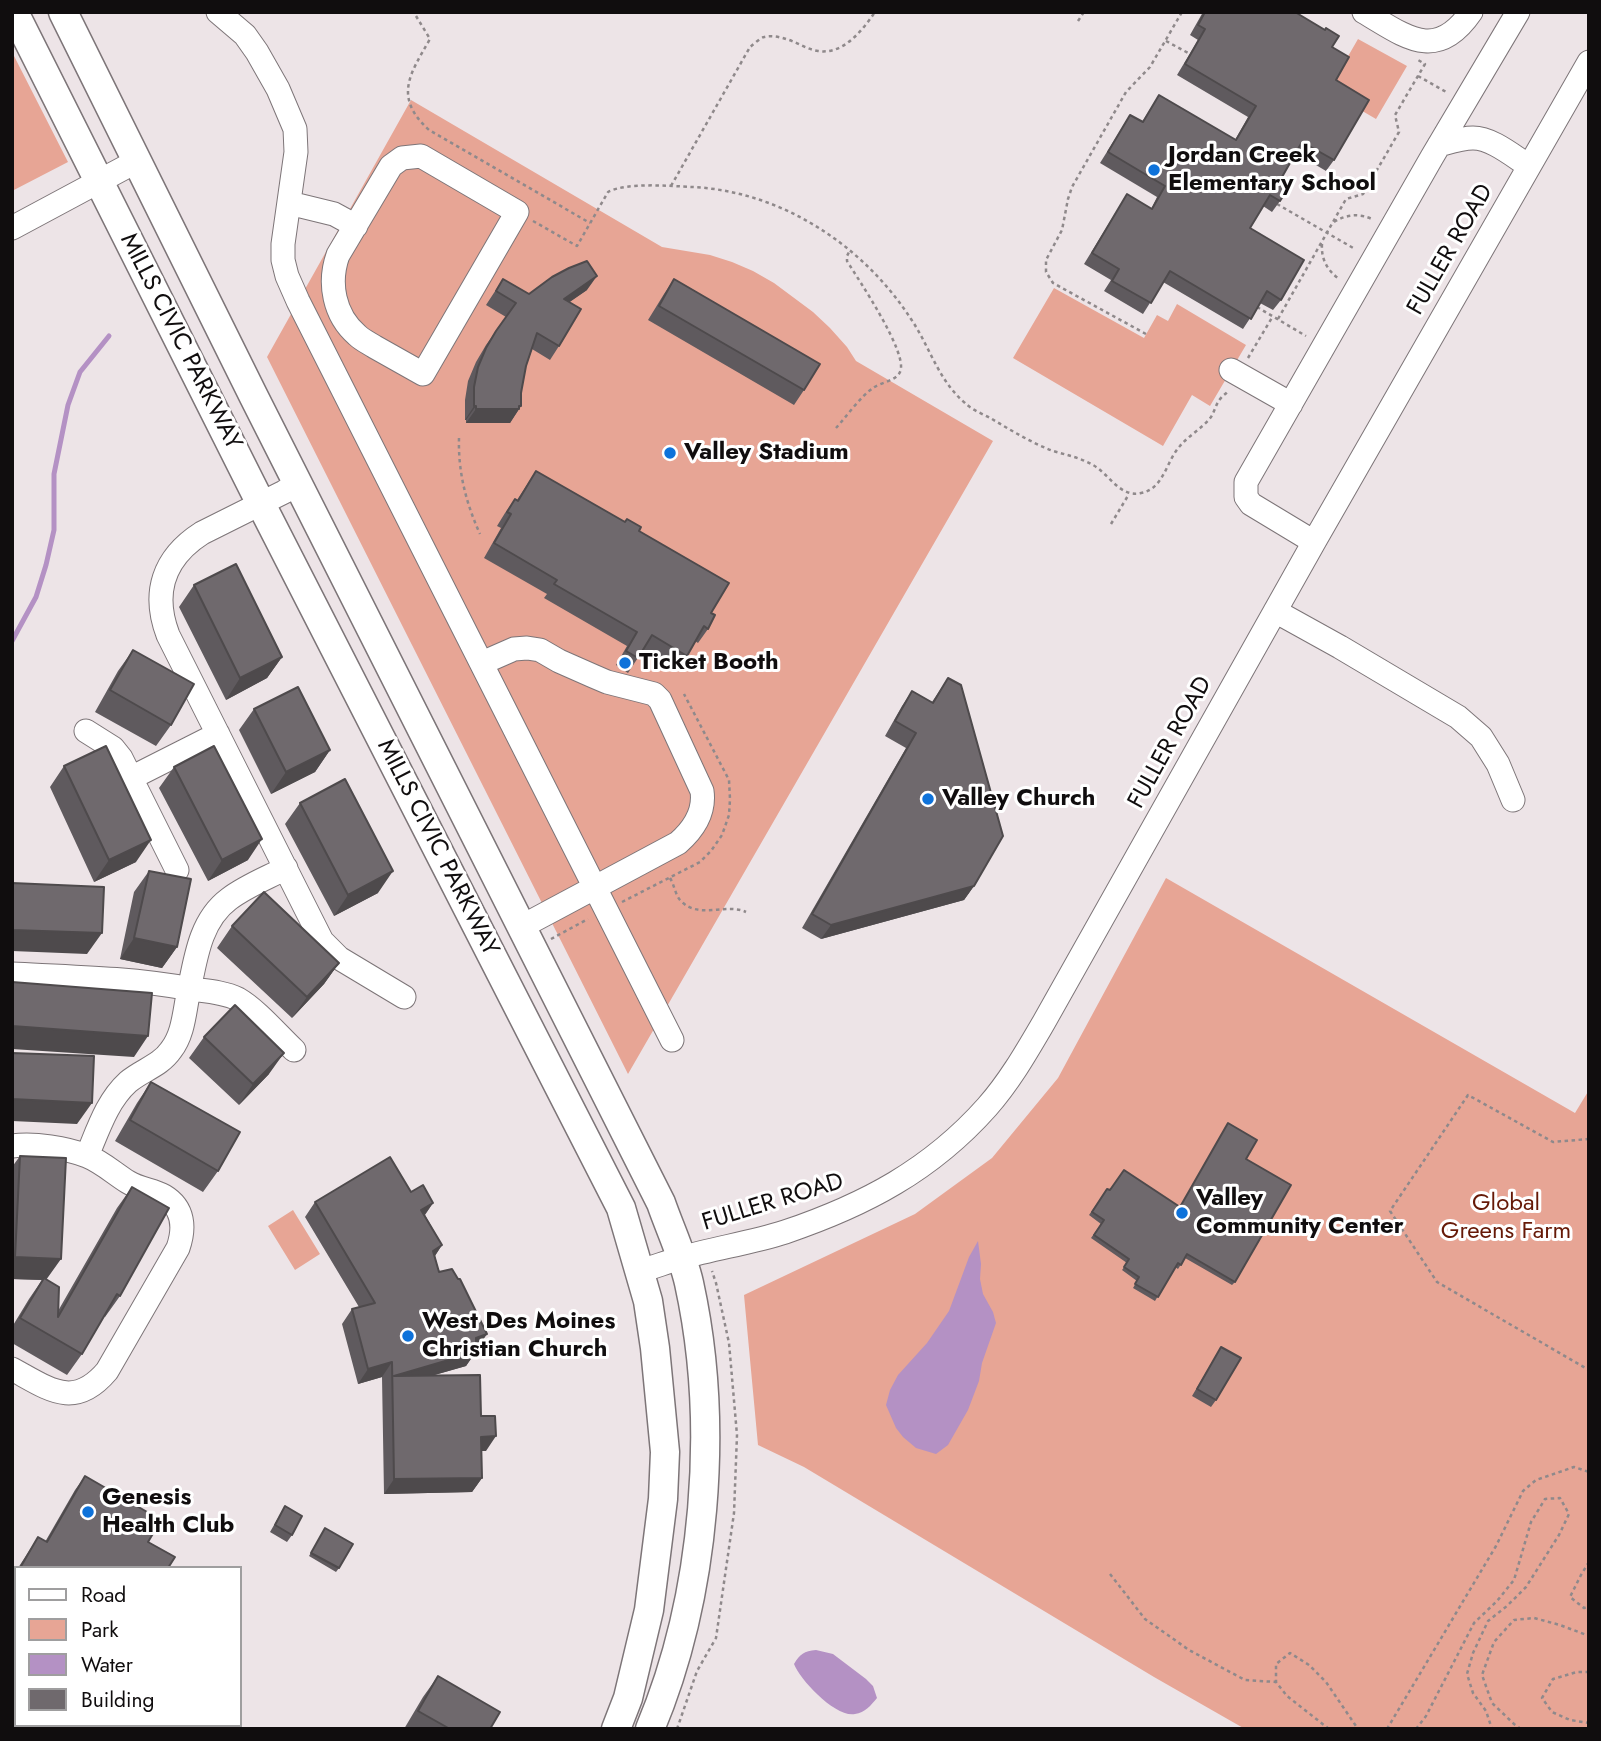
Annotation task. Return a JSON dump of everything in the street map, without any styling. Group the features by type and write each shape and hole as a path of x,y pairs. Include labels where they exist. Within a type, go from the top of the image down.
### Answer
{"main road":[{"name":"MILLS CIVIC PARKWAY","path":"14,12 261,504 621,1208 648,1301 665,1452 663,1499 649,1610 628,1698 616,1729"},
{"name":"MILLS CIVIC PARKWAY","path":"63,12 661,1203 689,1281 704,1392 706,1451 703,1508 686,1616 650,1729"}],"street":[{"path":"218,12 244,35 257,52 278,89 295,129 296,152 283,260 298,301 672,1040"},
{"path":"1364,12 1408,38 1429,42 1452,34 1471,12"},
{"path":"1314,542 1251,504 1246,497 1246,482 1518,12"},
{"name":"FULLER ROAD","path":"640,1272 681,1258 784,1232 863,1202 906,1178 954,1140 988,1106 1013,1074 1044,1022 1314,542 1589,62"},
{"path":"1439,145 1475,138 1486,141 1529,166"},
{"path":"421,156 517,212 422,374 357,336 338,309 334,298 335,265 338,256 391,166 402,158 421,156"},
{"path":"12,228 137,161"},
{"path":"289,203 334,214 356,226"},
{"path":"1235,372 1290,404"},
{"path":"298,483 189,541 178,552 162,584 160,603 163,621 322,941 339,958 404,997"},
{"path":"1275,611 1458,717 1481,737 1498,764 1513,800"},
{"path":"482,663 514,649 540,650 600,679 654,694 660,700 699,780 704,801 690,832 678,843 521,927"},
{"path":"86,731 113,748 121,758 177,870"},
{"path":"131,778 218,734"},
{"path":"87,1156 108,1108 119,1091 131,1080 159,1063 170,1052 178,1037 199,943 216,911 242,891 286,869"},
{"path":"12,974 124,979 237,998 294,1050"},
{"path":"12,1146 46,1146 87,1156 131,1184 163,1195 180,1213 183,1225 178,1248 107,1371 97,1383 85,1390 58,1392 45,1388 12,1369"}],"path":[{"path":"671,186 750,47 764,37 777,37 792,40 807,48 830,51 846,45 875,12"},
{"path":"1078,22 1084,12"},
{"path":"1146,334 1053,283 1046,272 1046,260 1062,230 1068,199 1076,179 1126,92 1150,67 1182,12"},
{"path":"416,16 430,39 410,75 408,91 411,107 418,119 429,130 590,223"},
{"path":"1166,41 1190,54"},
{"path":"1278,319 1346,199 1363,194 1399,132 1395,116 1425,64"},
{"path":"1418,76 1448,93"},
{"path":"517,212 577,246 608,192 616,188 712,188 755,198 791,212 822,229 879,276 913,321 944,380 953,393 968,406 1051,450 1093,465 1129,494 1141,494 1152,489 1161,479 1171,456 1210,418 1221,398 1228,393 1235,372 1273,316"},
{"path":"1277,204 1373,260"},
{"path":"1332,224 1356,215 1374,220"},
{"path":"1322,242 1321,251 1325,263 1339,279"},
{"path":"836,428 872,388 900,373 902,363 896,344 847,261 846,256 850,250"},
{"path":"1257,307 1306,336"},
{"path":"459,438 458,459 462,481 480,534"},
{"path":"1111,524 1129,494"},
{"path":"670,878 676,895 690,909 738,908 746,912"},
{"path":"1589,1139 1553,1142 1468,1095 1390,1211 1437,1282 1589,1370"},
{"path":"1387,1729 1496,1545 1523,1491 1536,1480 1574,1467 1589,1472"},
{"path":"1416,1729 1426,1716 1474,1623 1514,1580 1531,1522 1545,1499 1560,1498 1569,1514 1559,1535 1526,1587 1488,1621 1473,1653 1467,1674 1473,1693 1486,1711 1492,1729"},
{"path":"1589,1562 1570,1597 1584,1608 1589,1606"},
{"path":"1110,1574 1145,1619 1189,1650 1245,1680 1276,1682"},
{"path":"1521,1729 1492,1703 1482,1675 1494,1642 1514,1620 1534,1618 1589,1636"},
{"path":"1329,1729 1287,1696 1276,1682 1276,1664 1290,1653 1309,1665 1326,1682 1358,1729"},
{"path":"1589,1672 1577,1672 1553,1679 1542,1698 1552,1712 1570,1720 1589,1723"}],"green space":[{"path":"1358,39 1407,66 1376,119 1328,91"},
{"path":"12,52 68,162 12,191"},
{"path":"411,100 662,247 710,255 732,262 774,283 830,328 856,361 993,441 628,1074 267,357"},
{"path":"1054,288 1144,338 1157,315 1168,321 1177,304 1246,345 1210,406 1192,395 1163,446 1013,358"},
{"name":"Global Greens Farm","path":"1166,878 1575,1113 1589,1090 1589,1729 1245,1729 804,1467 758,1445 744,1295 915,1214 992,1158 1058,1078"},
{"path":"293,1210 320,1254 295,1270 268,1226"}],"water":[{"path":"978,1241 983,1294 996,1323 968,1410 948,1445 936,1454 916,1448 903,1437 886,1405 898,1375 927,1343 949,1311 969,1257"},
{"path":"816,1650 833,1654 866,1679 873,1686 877,1698 867,1708 855,1714 847,1714 829,1704 811,1688 794,1664 803,1654"}],"building":[{"name":"Jordan Creek Elementary School","path":"1205,12 1295,12 1325,30 1326,28 1339,36 1332,47 1349,57 1336,80 1369,100 1334,160 1302,142 1282,177 1291,183 1280,201 1270,195 1250,228 1304,260 1281,300 1267,291 1251,319 1170,271 1151,303 1112,281 1119,269 1092,253 1127,194 1152,209 1165,186 1108,152 1130,115 1143,122 1159,95 1236,140 1256,106 1185,64 1205,29 1198,25"},
{"path":"587,261 597,276 564,299 581,309 559,346 537,333 526,366 519,409 476,409 474,387 478,367 496,331 516,303 496,291 503,279 529,294 552,277"},
{"path":"674,279 820,364 804,390 659,306"},
{"path":"536,471 625,522 627,519 641,527 639,531 729,583 711,613 715,615 708,629 704,626 687,656 652,635 638,658 626,651 637,632 554,584 557,580 494,543 511,514 507,512 515,499 518,501"},
{"path":"236,564 282,657 240,678 194,585"},
{"path":"133,650 194,684 171,725 110,690"},
{"name":"Valley Church","path":"948,678 961,685 1003,836 974,886 831,925 812,914 916,733 895,721 912,691 933,703"},
{"path":"298,687 330,750 286,772 254,709"},
{"path":"106,746 151,840 109,860 64,766"},
{"path":"214,746 262,839 222,860 174,767"},
{"path":"345,779 393,871 348,895 300,803"},
{"path":"149,871 191,879 177,947 134,938"},
{"path":"12,883 104,887 102,933 12,930"},
{"path":"264,892 339,963 307,997 232,926"},
{"path":"12,982 152,993 148,1036 12,1026"},
{"path":"235,1005 284,1053 253,1084 204,1037"},
{"path":"12,1053 94,1056 92,1103 12,1099"},
{"path":"151,1082 240,1132 218,1171 130,1120"},
{"name":"Valley Community Center","path":"1228,1123 1257,1140 1246,1159 1291,1185 1235,1282 1187,1254 1181,1265 1178,1263 1158,1297 1135,1284 1139,1277 1124,1267 1129,1259 1094,1235 1104,1220 1092,1212 1124,1170 1180,1207"},
{"path":"20,1156 66,1158 61,1259 15,1257"},
{"name":"West Des Moines Christian Church","path":"390,1157 411,1192 423,1185 433,1203 421,1210 442,1245 433,1251 439,1272 452,1269 460,1279 487,1334 476,1338 476,1352 394,1376 480,1375 481,1416 495,1416 496,1436 481,1437 482,1478 394,1479 392,1362 368,1369 352,1309 375,1303 315,1202"},
{"path":"132,1187 169,1208 120,1296 117,1294 82,1354 20,1318 44,1278 59,1287 58,1317"},
{"path":"1221,1347 1241,1358 1216,1400 1197,1389"},
{"name":"Genesis Health Club","path":"85,1476 161,1520 148,1542 175,1557 169,1566 21,1566 38,1537 47,1542"},
{"path":"285,1506 302,1516 292,1535 275,1525"},
{"path":"325,1528 353,1544 339,1568 311,1553"},
{"path":"14,1578 14,1634 12,1633"},
{"path":"438,1676 500,1712 490,1729 450,1729 418,1711"},
{"path":"14,1702 14,1722 12,1721"},
{"path":"23,1727 47,1727 46,1729"}],"waterway":[{"path":"12,641 36,597 46,565 54,530 54,474 68,405 80,372 109,336"}],"place":[{"name":"Jordan Creek Elementary School","path":"1154,170"},
{"name":"Valley Stadium","path":"670,453"},
{"name":"Ticket Booth","path":"625,663"},
{"name":"Valley Church","path":"928,799"},
{"name":"Valley Community Center","path":"1182,1213"},
{"name":"West Des Moines Christian Church","path":"408,1336"},
{"name":"Genesis Health Club","path":"88,1512"}]}
